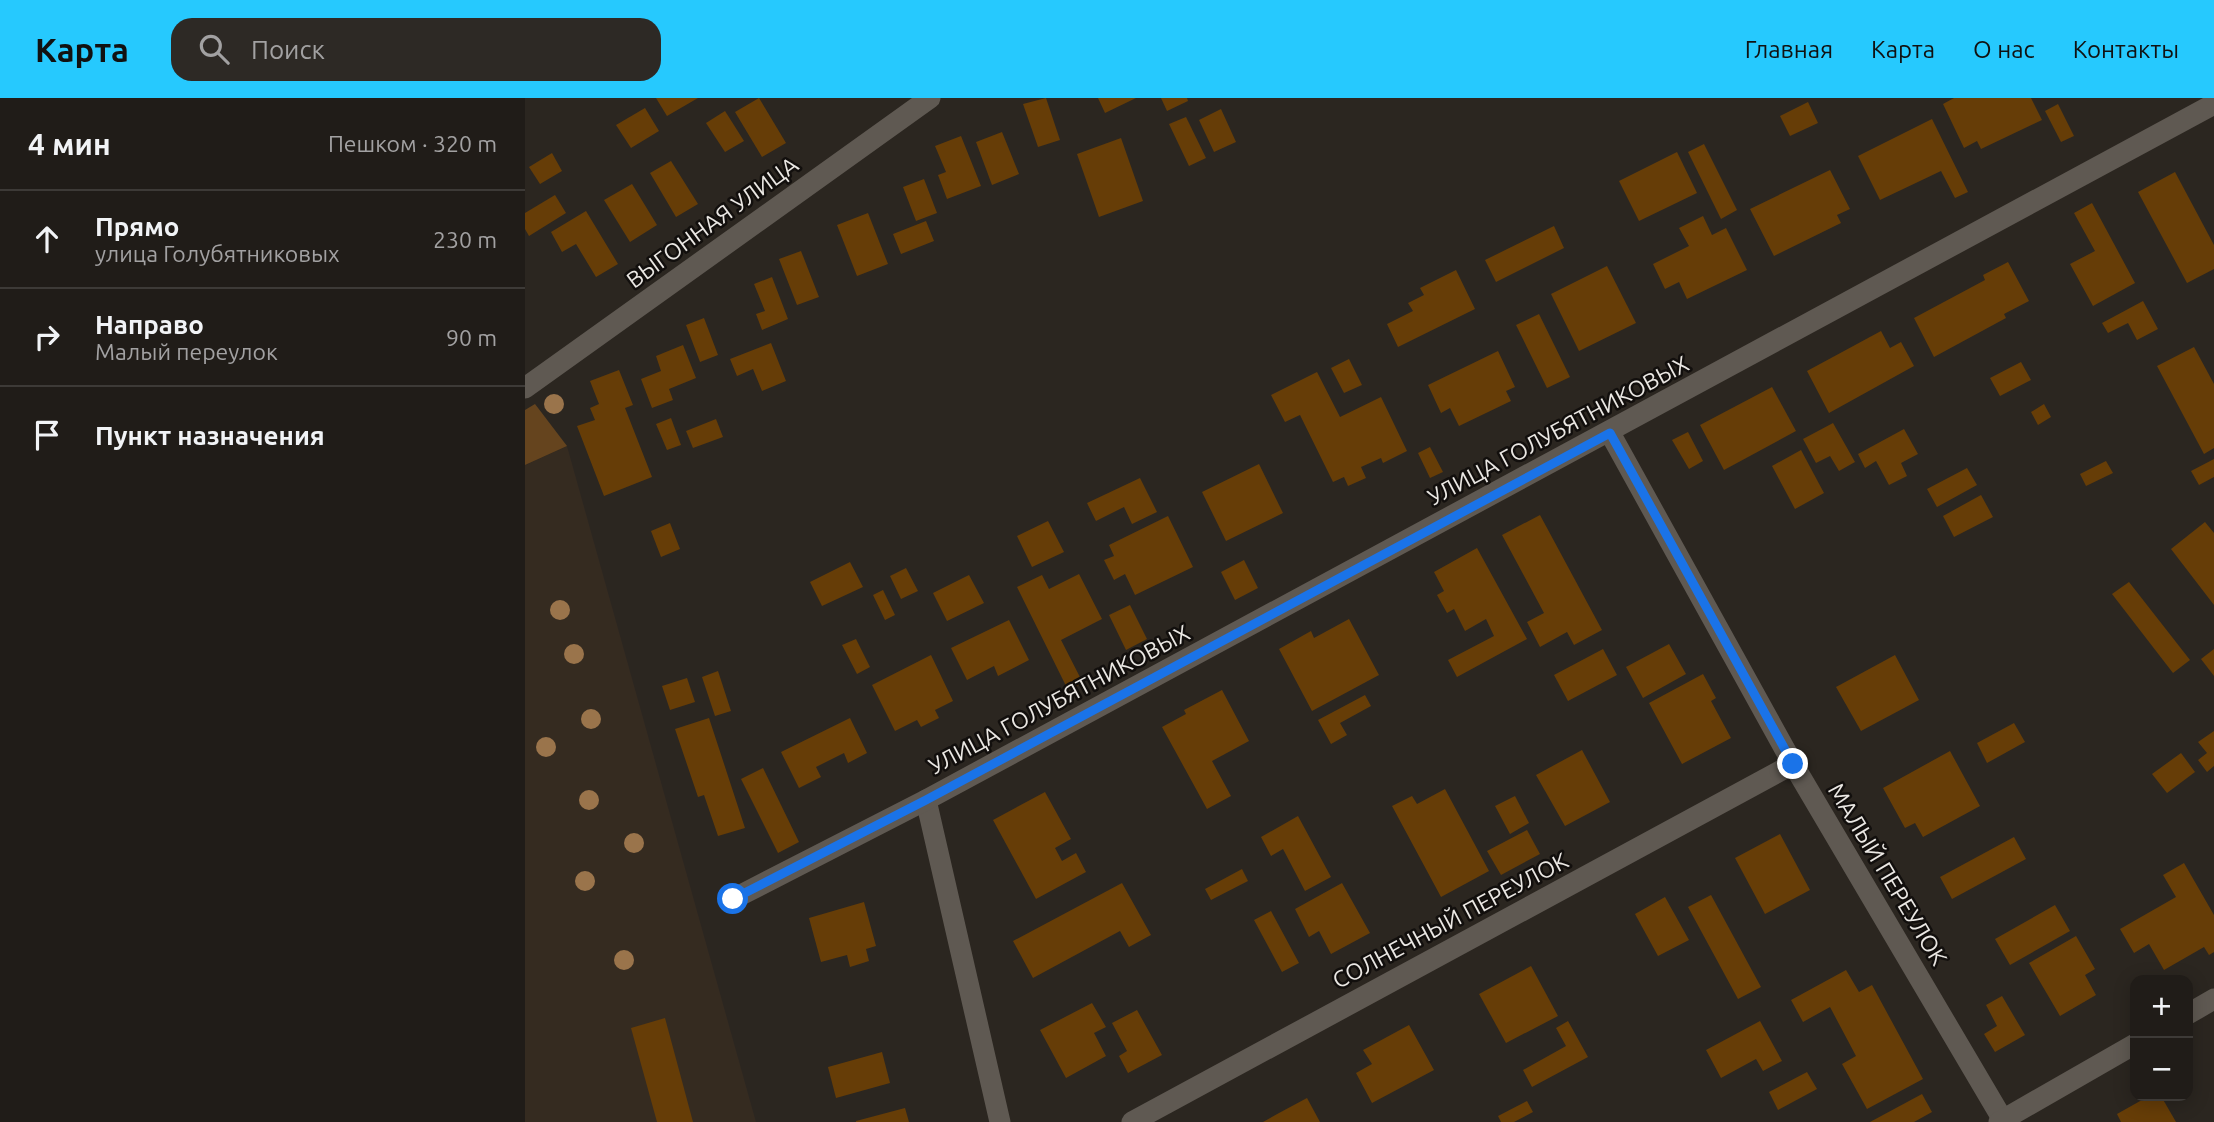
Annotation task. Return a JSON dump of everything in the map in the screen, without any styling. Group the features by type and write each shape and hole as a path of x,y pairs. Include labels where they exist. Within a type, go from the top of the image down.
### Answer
{"street":[{"name":"ВЫГОННАЯ УЛИЦА","path":"525,388 930,98"},
{"name":"УЛИЦА ГОЛУБЯТНИКОВЫХ","path":"733,899 926,800 1610,433 2214,104"},
{"name":"МАЛЫЙ ПЕРЕУЛОК","path":"1610,433 1793,764 2001,1121"},
{"name":"СОЛНЕЧНЫЙ ПЕРЕУЛОК","path":"1132,1122 1793,764"},
{"name":"УЛИЦА ГОЛУБЯТНИКОВЫХ","path":"926,800 1000,1122"},
{"path":"2193,1011 2214,999"},
{"path":"2001,1121 2130,1047"}],"shaded area":[{"path":"535,404 567,446 525,465 525,410"},
{"path":"567,446 756,1122 525,1122 525,465"}],"building":[{"path":"656,98 698,98 667,116"},
{"path":"759,98 786,143 762,157 735,112"},
{"path":"1046,98 1060,140 1038,147 1023,104"},
{"path":"1098,98 1136,98 1105,113"},
{"path":"1161,98 1187,98 1188,101 1167,111"},
{"path":"1954,98 2031,98 2042,120 1981,149 1977,141 1964,148 1943,104"},
{"path":"1808,102 1818,123 1790,136 1780,116"},
{"path":"2058,104 2074,136 2061,142 2045,111"},
{"path":"645,108 659,131 631,148 616,125"},
{"path":"1221,109 1236,142 1214,152 1199,120"},
{"path":"725,111 744,141 725,152 706,123"},
{"path":"1186,117 1206,158 1189,166 1169,124"},
{"path":"1932,119 1968,192 1955,198 1941,171 1880,200 1858,156"},
{"path":"1002,132 1019,174 992,185 976,142"},
{"path":"961,136 981,186 947,199 938,175 946,172 935,146"},
{"path":"1121,138 1143,201 1099,217 1077,154"},
{"path":"1704,144 1737,210 1721,219 1688,152"},
{"path":"1677,152 1697,193 1639,221 1619,181"},
{"path":"552,153 562,171 540,184 529,167"},
{"path":"671,161 698,204 676,217 650,173"},
{"path":"1830,170 1850,209 1837,215 1841,223 1774,256 1750,209"},
{"path":"2175,172 2214,245 2214,269 2187,283 2138,192"},
{"path":"924,179 937,213 916,221 903,187"},
{"path":"632,184 657,225 630,242 604,200"},
{"path":"555,195 566,213 529,236 525,229 525,213"},
{"path":"2092,203 2135,283 2093,306 2070,264 2095,251 2074,213"},
{"path":"586,211 618,264 596,277 576,244 562,252 551,232"},
{"path":"868,213 888,264 857,276 837,225"},
{"path":"1703,216 1712,235 1726,228 1747,270 1687,299 1679,282 1665,289 1653,264 1689,246 1679,228"},
{"path":"926,221 934,241 901,254 893,234"},
{"path":"1554,226 1564,248 1496,282 1485,260"},
{"path":"801,251 819,297 797,305 779,259"},
{"path":"2008,262 2029,301 2004,314 2006,318 1934,357 1914,318 1985,280 1983,275"},
{"path":"1607,266 1636,323 1579,351 1551,294"},
{"path":"1456,270 1475,309 1398,347 1387,324 1413,311 1408,303 1424,295 1420,288"},
{"path":"772,277 788,319 762,330 756,314 765,311 754,284"},
{"path":"2143,301 2158,329 2137,340 2128,323 2108,333 2102,323"},
{"path":"1539,314 1570,377 1547,388 1516,325"},
{"path":"704,318 718,355 700,362 686,325"},
{"path":"1881,331 1890,348 1901,342 1914,366 1829,413 1807,371"},
{"path":"771,343 786,381 762,391 753,369 737,376 730,359"},
{"path":"683,345 696,378 669,389 673,400 652,408 641,379 661,371 656,356"},
{"path":"2194,347 2214,384 2214,448 2204,454 2157,366"},
{"path":"1498,351 1515,387 1506,391 1511,401 1459,426 1450,408 1441,413 1428,385"},
{"path":"1349,359 1362,385 1344,393 1331,368"},
{"path":"2021,362 2031,380 2000,396 1990,378"},
{"path":"619,370 633,405 625,408 652,477 604,496 577,426 595,420 590,408 599,404 590,381"},
{"path":"1317,372 1340,417 1381,397 1407,451 1383,463 1381,458 1361,467 1366,478 1348,486 1344,477 1333,482 1300,415 1285,422 1271,395"},
{"path":"1772,387 1796,431 1724,470 1700,425"},
{"path":"2044,404 2051,417 2038,425 2031,412"},
{"path":"671,418 681,445 667,450 656,424"},
{"path":"716,419 723,437 693,448 686,431"},
{"path":"1833,423 1855,462 1839,471 1830,456 1816,463 1803,439"},
{"path":"1904,429 1918,454 1901,463 1907,476 1889,485 1876,461 1865,468 1858,454"},
{"path":"1688,432 1703,461 1689,469 1672,440"},
{"path":"1430,447 1443,472 1430,478 1418,453"},
{"path":"1801,450 1824,493 1795,509 1772,466"},
{"path":"2214,459 2214,477 2199,485 2191,471"},
{"path":"2106,461 2113,473 2086,486 2080,474"},
{"path":"1259,464 1283,513 1226,541 1202,492"},
{"path":"1967,468 1977,485 1937,507 1927,489"},
{"path":"1140,478 1157,512 1132,524 1124,507 1096,521 1087,503"},
{"path":"1981,495 1993,517 1954,537 1943,516"},
{"path":"1540,515 1602,630 1574,645 1567,632 1540,647 1527,622 1544,613 1502,535"},
{"path":"1168,516 1193,567 1135,595 1125,574 1114,580 1104,560 1114,556 1109,545"},
{"path":"1048,521 1064,552 1032,567 1017,536"},
{"path":"2205,522 2214,533 2214,605 2171,549"},
{"path":"670,523 680,549 661,557 651,531"},
{"path":"1477,548 1527,639 1457,677 1448,660 1494,636 1486,619 1465,631 1454,609 1447,613 1437,595 1444,591 1434,572"},
{"path":"1244,560 1258,588 1235,600 1221,572"},
{"path":"850,562 863,587 822,606 810,582"},
{"path":"906,568 918,591 901,599 890,576"},
{"path":"1079,574 1102,619 1061,640 1083,683 1068,690 1017,587 1042,575 1049,589"},
{"path":"969,575 984,603 947,621 933,593"},
{"path":"2129,582 2190,660 2173,673 2112,594"},
{"path":"883,590 895,615 885,620 873,595"},
{"path":"1130,605 1147,639 1126,650 1109,615"},
{"path":"1349,619 1379,675 1312,711 1279,649 1311,631 1314,638"},
{"path":"1009,620 1029,660 998,676 994,666 967,680 951,648"},
{"path":"856,639 870,667 857,674 842,645"},
{"path":"1669,644 1686,674 1643,698 1626,667"},
{"path":"1603,649 1617,675 1568,701 1554,675"},
{"path":"2214,649 2214,676 2201,659"},
{"path":"931,655 953,701 935,710 939,718 921,727 917,720 895,731 872,685"},
{"path":"1895,655 1919,700 1861,731 1836,687"},
{"path":"718,671 731,711 715,716 702,677"},
{"path":"1703,674 1716,698 1711,701 1731,738 1682,764 1649,703"},
{"path":"687,678 695,702 670,710 662,686"},
{"path":"1222,690 1249,741 1212,761 1231,796 1207,809 1162,727 1186,714 1184,710"},
{"path":"1365,695 1371,706 1340,723 1347,735 1331,744 1318,720"},
{"path":"709,718 745,828 718,836 704,795 698,797 675,729"},
{"path":"850,718 867,753 848,763 844,753 816,767 821,777 799,788 781,752"},
{"path":"2014,723 2025,742 1987,763 1977,743"},
{"path":"2214,731 2214,766 2207,772 2198,760 2207,753 2198,742"},
{"path":"1582,750 1610,802 1565,826 1536,775"},
{"path":"1950,751 1980,806 1923,837 1915,823 1905,828 1883,788"},
{"path":"2181,753 2195,772 2167,793 2152,774"},
{"path":"763,768 799,842 778,853 741,779"},
{"path":"1445,789 1489,871 1441,897 1392,806 1412,796 1417,804"},
{"path":"1045,792 1071,839 1055,848 1062,861 1076,853 1086,872 1036,899 993,820"},
{"path":"1515,796 1529,823 1510,834 1495,806"},
{"path":"1298,816 1331,877 1305,891 1283,849 1271,856 1261,837"},
{"path":"1527,830 1540,854 1501,875 1487,851"},
{"path":"1780,834 1810,890 1765,914 1735,858"},
{"path":"2014,837 2026,859 1952,899 1940,877"},
{"path":"2184,863 2214,915 2214,952 2209,955 2204,947 2164,970 2149,944 2134,953 2120,929 2176,897 2163,875"},
{"path":"1242,869 1248,881 1211,900 1205,889"},
{"path":"1122,883 1151,935 1129,947 1120,931 1033,978 1013,941"},
{"path":"1342,883 1370,933 1331,954 1319,931 1309,937 1295,909"},
{"path":"1711,895 1761,987 1738,999 1688,907"},
{"path":"1665,897 1689,940 1658,956 1635,914"},
{"path":"864,902 876,946 866,949 869,961 850,967 847,955 821,962 809,918"},
{"path":"2055,905 2070,931 2010,965 1995,939"},
{"path":"1271,911 1299,963 1282,972 1254,920"},
{"path":"2076,936 2095,969 2085,975 2096,995 2060,1016 2029,963"},
{"path":"1531,966 1558,1016 1506,1043 1479,994"},
{"path":"1846,970 1859,992 1872,985 1923,1079 1867,1109 1842,1064 1856,1056 1830,1007 1803,1022 1791,1000"},
{"path":"2002,996 2025,1035 1995,1052 1984,1034 1997,1026 1986,1005"},
{"path":"1092,1003 1106,1027 1094,1033 1106,1056 1066,1078 1040,1030"},
{"path":"1137,1010 1162,1055 1128,1073 1119,1056 1127,1051 1112,1023"},
{"path":"665,1018 693,1122 657,1122 631,1028"},
{"path":"1568,1021 1588,1057 1532,1087 1523,1070 1566,1046 1556,1028"},
{"path":"1760,1021 1782,1061 1763,1071 1756,1059 1721,1078 1706,1050"},
{"path":"1409,1025 1434,1070 1372,1103 1356,1073 1372,1064 1363,1050"},
{"path":"882,1052 890,1083 836,1098 828,1067"},
{"path":"1807,1072 1817,1089 1778,1110 1769,1092"},
{"path":"1922,1094 1932,1112 1914,1122 1870,1122"},
{"path":"1307,1098 1320,1122 1263,1122 1279,1113"},
{"path":"1527,1101 1533,1112 1514,1122 1501,1122 1498,1116"},
{"path":"2140,1101 2164,1101 2176,1122 2121,1122 2117,1114"},
{"path":"905,1108 909,1122 856,1122 856,1121"}],"route":[{"path":"733,899 926,800 1610,433 1793,764"}]}
